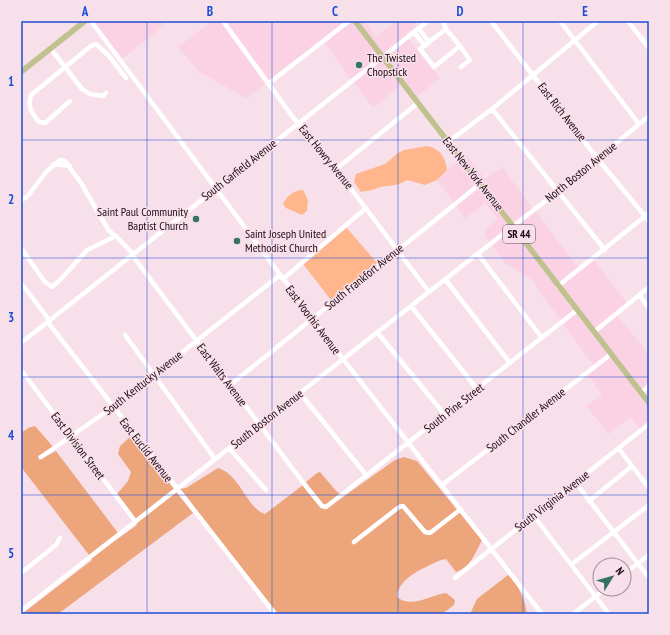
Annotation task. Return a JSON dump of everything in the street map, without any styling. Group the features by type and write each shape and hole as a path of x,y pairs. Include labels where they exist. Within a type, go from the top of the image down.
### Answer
{"main road":[{"path":"21,72 85,21"},
{"name":"East New York Avenue","path":"355,21 649,403"}],"street":[{"name":"East Voorhis Avenue","path":"91,21 343,359 542,614"},
{"name":"East Howry Avenue","path":"223,21 268,84 336,169 429,292"},
{"path":"268,84 349,21"},
{"name":"South Garfield Avenue","path":"21,343 428,21"},
{"path":"444,21 443,22 446,29 470,60 461,67"},
{"name":"East Rich Avenue","path":"491,21 597,158 647,215 649,222"},
{"path":"560,21 639,124"},
{"path":"448,142 492,109 598,21"},
{"path":"628,21 649,48"},
{"path":"446,29 420,50 434,67 460,46"},
{"path":"416,31 427,44"},
{"path":"70,101 45,123 39,122 30,107 31,95 91,46 96,44 110,56 126,78"},
{"path":"51,49 82,90 102,96 106,93"},
{"path":"336,169 418,103"},
{"path":"492,109 605,250"},
{"name":"North Boston Avenue","path":"513,226 649,116"},
{"name":"East Walts Avenue","path":"21,200 27,198 54,164 62,160 70,166 82,182 103,222 133,255 322,506 326,507 330,505"},
{"name":"South Frankfort Avenue","path":"230,385 480,184"},
{"name":"South Kentucky Avenue","path":"40,457 71,438 114,407 197,341 282,277 366,208"},
{"path":"558,286 647,215"},
{"name":"South Boston Avenue","path":"21,611 513,226"},
{"path":"21,248 45,282 52,287 87,250 116,236"},
{"path":"478,254 542,338"},
{"path":"445,279 510,363"},
{"name":"East Euclid Avenue","path":"21,283 48,321 275,614"},
{"path":"594,332 649,287"},
{"path":"639,295 649,308"},
{"path":"411,306 477,390"},
{"name":"South Pine Street","path":"330,505 577,310"},
{"path":"377,332 444,415"},
{"path":"125,334 215,459"},
{"name":"South Chandler Avenue","path":"442,485 611,354"},
{"name":"East Division Street","path":"21,370 135,521"},
{"path":"641,393 649,386"},
{"path":"300,393 367,476"},
{"name":"South Virginia Avenue","path":"455,578 649,424"},
{"path":"229,448 266,490"},
{"path":"619,449 649,488"},
{"path":"589,501 632,466"},
{"path":"576,483 649,578"},
{"path":"572,564 649,505"},
{"path":"354,542 398,507 403,506 408,509 425,532 430,533 461,509"},
{"path":"534,515 592,593"},
{"path":"21,573 56,545 60,538"},
{"path":"632,568 649,555"},
{"path":"573,614 595,597 609,614"}],"shaded area":[{"path":"93,21 161,21 164,25 122,59"},
{"path":"212,21 220,21 265,84 246,98 199,72 178,47"},
{"path":"225,21 346,21 268,81"},
{"path":"353,21 380,57 351,80 324,42"},
{"path":"358,21 365,21 376,36 396,21 413,21 416,26 406,34 407,36 384,55"},
{"path":"409,39 440,78 416,97 386,57"},
{"path":"382,60 401,85 373,108 354,82"},
{"path":"427,146 439,151 445,161 447,170 437,180 425,185 407,180 395,185 361,192 354,182 356,174 385,164 404,150"},
{"path":"466,155 485,179 502,167 533,209 513,224 463,158"},
{"path":"459,160 477,183 454,203 436,179"},
{"path":"480,186 510,226 490,242 485,236 487,228 498,219 485,203 465,219 456,205"},
{"path":"303,190 308,200 307,211 302,215 286,208 283,204 291,194"},
{"path":"535,211 579,267 559,283 516,227"},
{"path":"346,227 377,263 331,300 303,264"},
{"path":"512,229 575,310 561,321 531,279 505,263 492,245"},
{"path":"594,260 627,303 594,329 561,286"},
{"path":"577,313 609,354 594,366 563,324"},
{"path":"617,315 649,354 649,384 641,390 597,332"},
{"path":"611,357 649,407 649,422 641,429 630,417 609,434 586,406 602,395 588,375"},
{"path":"35,426 54,448 38,456 39,460 56,451 118,533 89,555 21,467 21,433 28,428"},
{"path":"129,438 136,441 174,489 136,519 117,494 128,481 131,472 118,454 120,446"},
{"path":"404,457 417,461 482,540 472,559 461,570 456,572 446,559 441,560 407,578 402,584 397,597 408,602 414,602 446,593 455,600 454,605 442,614 278,614 180,489 186,488 218,468 226,471 238,484 253,506 265,514 303,485 321,507 326,509 395,460"},
{"path":"320,472 337,492 342,494 328,505 324,505 306,482"},
{"path":"176,492 193,513 58,614 22,614 92,560 91,558 137,525 136,523"},
{"path":"508,575 521,593 527,614 470,614 477,599"}],"place":[{"name":"The Twisted Chopstick","path":"359,65"},
{"name":"Saint Paul Community Baptist Church","path":"196,219"},
{"name":"Saint Joseph United Methodist Church","path":"237,241"}]}
